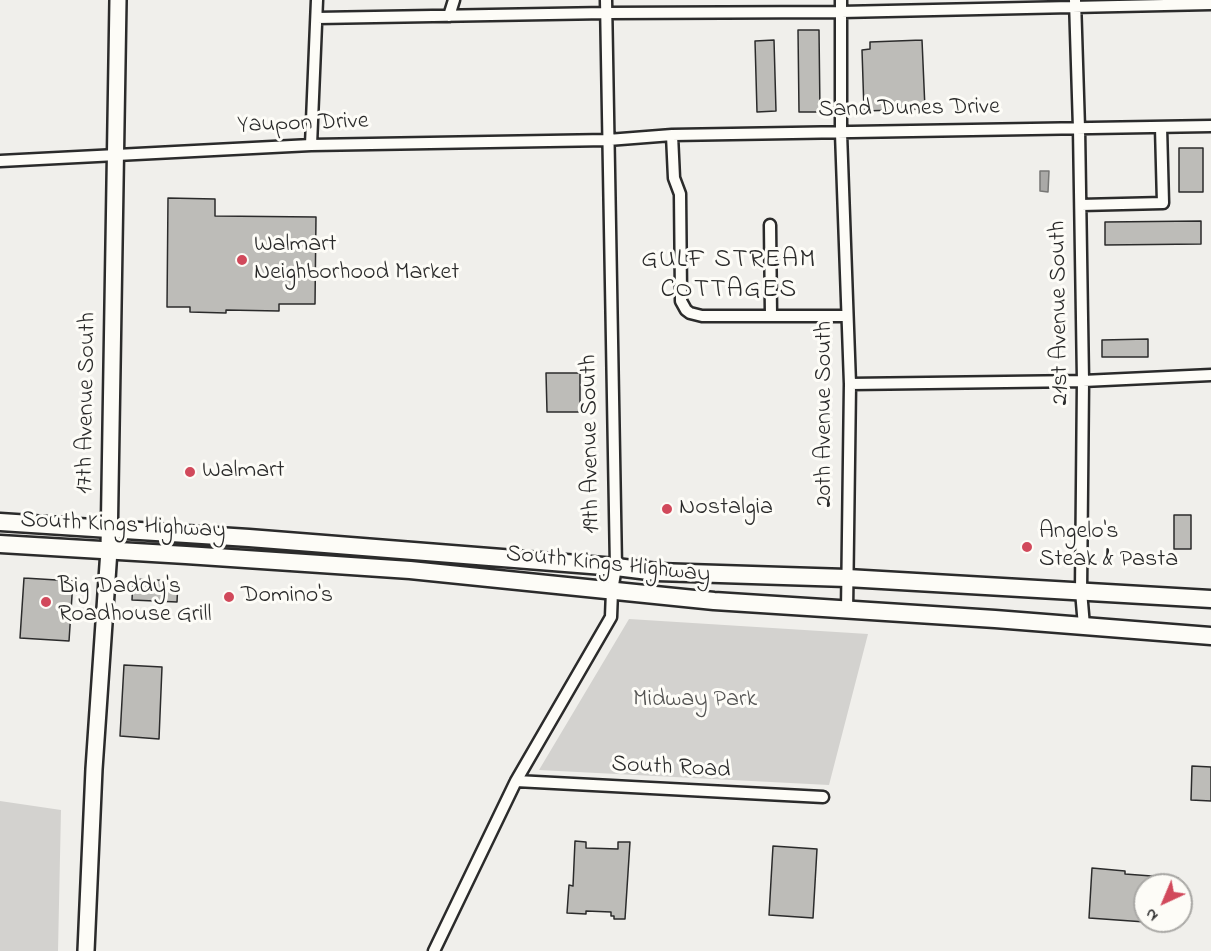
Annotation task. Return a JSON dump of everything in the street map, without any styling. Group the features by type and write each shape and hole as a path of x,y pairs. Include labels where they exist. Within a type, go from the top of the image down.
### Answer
{"main road":[{"name":"South Kings Highway","path":"0,522 241,537 657,572 847,578 1211,599"},
{"name":"South Kings Highway","path":"0,544 410,570 714,601 1211,636"}],"street":[{"name":"17th Avenue South","path":"86,951 94,769 109,550 118,0"},
{"path":"311,145 317,0"},
{"path":"449,16 454,0"},
{"name":"19th Avenue South","path":"434,951 516,781 611,617 616,567 606,0"},
{"name":"20th Avenue South","path":"841,0 841,133 850,384 847,611"},
{"path":"317,18 841,12 1075,3 1211,4"},
{"name":"21st Avenue South","path":"1075,3 1083,381 1081,591 1084,626"},
{"name":"Sand Dunes Drive","path":"608,140 672,135 1211,126"},
{"path":"1080,205 1163,203 1161,127"},
{"path":"672,135 674,177 680,194 681,294 683,305 690,313 702,316 846,316"},
{"name":"Yaupon Drive","path":"0,161 311,145 608,140"},
{"path":"770,225 771,315"},
{"path":"850,384 1083,381 1211,375"},
{"name":"South Road","path":"516,781 823,797"}],"green space":[{"name":"Midway Park","path":"629,619 868,634 829,785 539,770"},
{"path":"0,801 61,810 58,951 0,951"}],"shaded area":[{"path":"1040,171 1049,171 1048,192 1040,191"}],"building":[{"path":"798,30 819,30 820,112 799,112"},
{"path":"774,40 776,111 757,112 755,41"},
{"path":"922,40 925,109 864,111 862,50 870,49 870,42"},
{"path":"1179,148 1203,148 1203,192 1179,192"},
{"name":"Walmart Neighborhood Market","path":"168,198 215,199 215,216 316,217 315,304 279,304 279,311 226,310 226,313 190,312 190,307 167,307"},
{"path":"1201,221 1201,244 1105,245 1105,222"},
{"path":"1148,339 1148,357 1102,357 1102,340"},
{"path":"546,373 580,373 580,412 547,412"},
{"path":"1174,515 1191,515 1191,549 1174,549"},
{"path":"24,578 73,581 69,641 20,638"},
{"path":"133,579 178,581 177,602 132,600"},
{"path":"124,665 162,667 159,739 120,736"},
{"path":"1192,766 1211,767 1211,801 1191,800"},
{"path":"575,841 586,842 586,848 618,849 618,842 630,842 625,919 614,919 611,912 567,913 569,885 573,886"},
{"path":"773,846 817,849 813,918 769,915"},
{"path":"1092,868 1125,871 1125,874 1133,875 1133,921 1089,918"}],"place":[{"name":"Walmart Neighborhood Market","path":"242,260"},
{"name":"Walmart","path":"190,472"},
{"name":"Nostalgia","path":"667,509"},
{"name":"Angelo's Steak & Pasta","path":"1027,547"},
{"name":"Domino's","path":"229,597"},
{"name":"Big Daddy's Roadhouse Grill","path":"46,602"}],"district":[{"name":"GULF STREAM COTTAGES","path":"729,277"}]}
